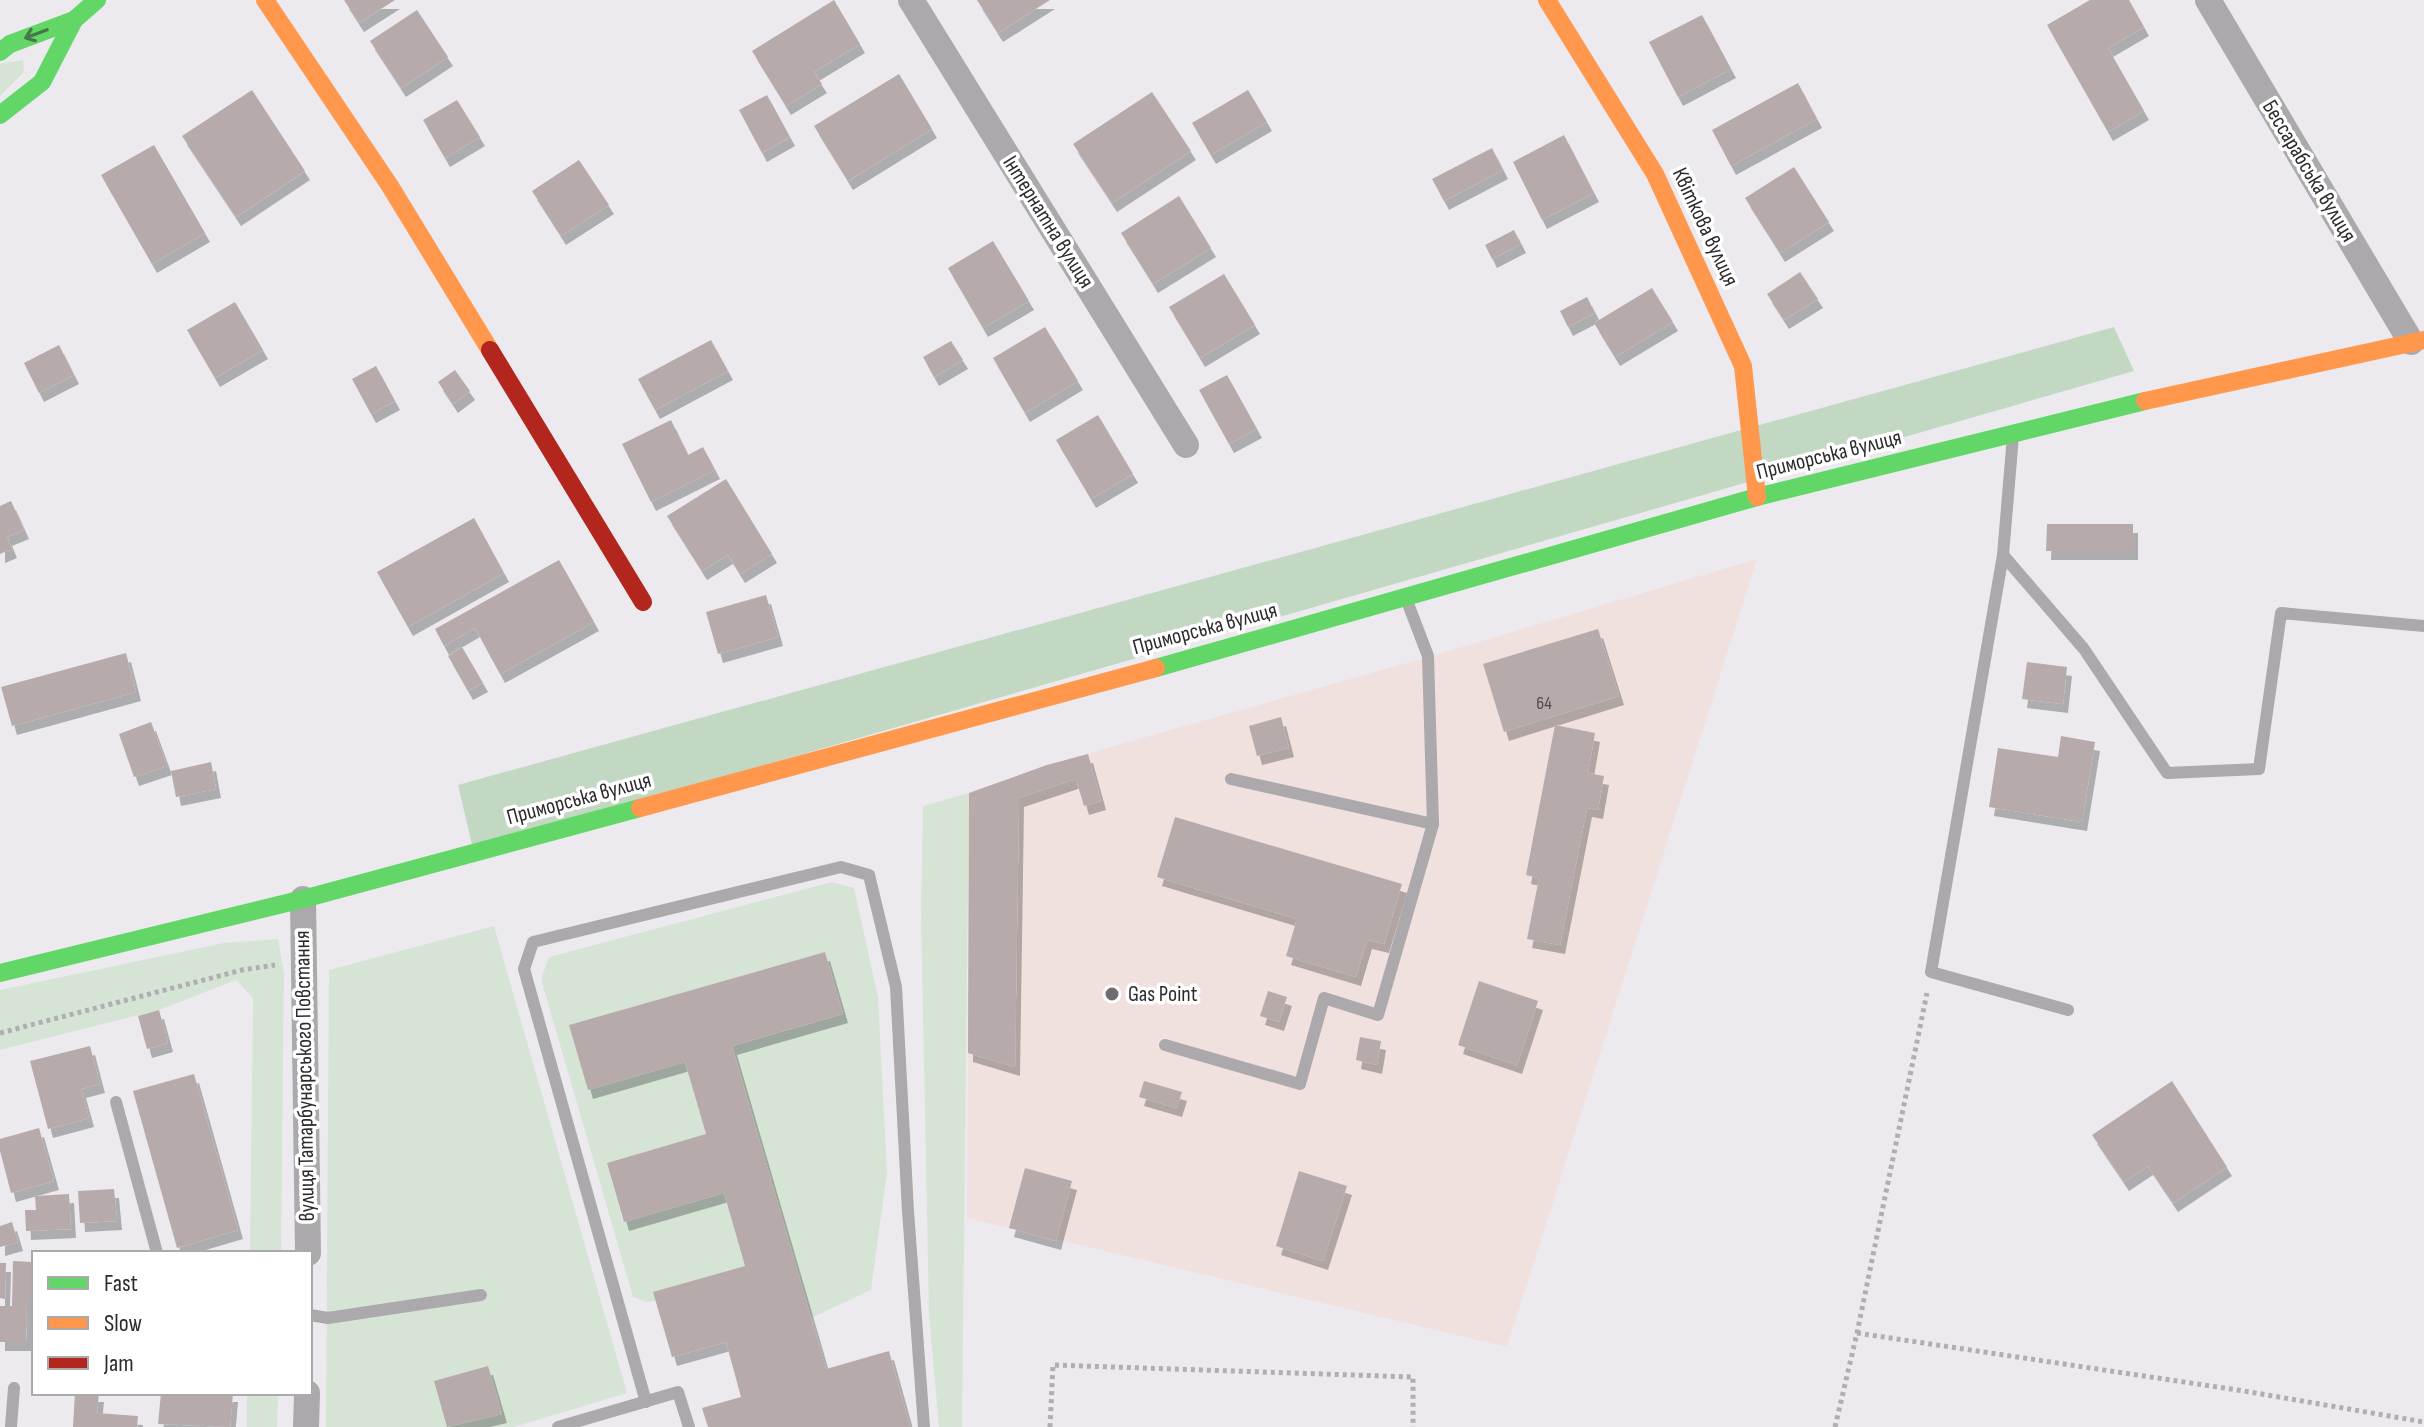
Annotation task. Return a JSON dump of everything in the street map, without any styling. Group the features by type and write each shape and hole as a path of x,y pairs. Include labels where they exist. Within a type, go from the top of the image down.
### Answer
{"street":[{"path":"265,0 390,186 643,602"},
{"name":"Інтернатна вулиця","path":"911,0 1186,445"},
{"name":"Квіткова вулиця","path":"1547,0 1655,174 1743,366 1757,497"},
{"name":"Бессарабська вулиця","path":"2208,0 2417,341"},
{"path":"0,52 10,44 89,6"},
{"path":"0,115 42,82 89,6"},
{"name":"Приморська вулиця","path":"0,973 303,899 1406,598 1757,497 2197,388 2417,341"},
{"name":"вулиця Татарбунарського Повстання","path":"303,899 308,1251"},
{"path":"306,1427 307,1395"}],"lane":[{"path":"2013,433 2003,555 1931,972 2068,1010"},
{"path":"2003,555 2084,649 2167,773 2259,769 2281,613 2424,626"},
{"path":"1165,1045 1300,1084 1324,998 1378,1015 1433,824 1428,656 1406,598"},
{"path":"1231,779 1433,824"},
{"path":"646,1402 524,969 533,942 841,867 869,875 896,987 924,1427"},
{"path":"116,1102 156,1251"},
{"path":"312,1315 328,1318 481,1295"},
{"path":"11,1427 14,1388"},
{"path":"558,1427 678,1392 689,1427"}],"path":[{"path":"0,1033 242,970 304,960"},
{"path":"1835,1427 1931,972"},
{"path":"1857,1333 2244,1391 2424,1422"},
{"path":"1050,1427 1053,1365 1413,1377 1413,1427"}],"shaded area":[{"path":"1757,559 1507,1347 967,1218 969,793 1047,765 1442,653"}],"green space":[{"path":"23,60 24,72 0,96 0,64"},
{"path":"2114,327 2134,371 473,849 458,785"},
{"path":"969,793 962,1427 939,1427 929,1315 921,914 923,806"},
{"path":"832,882 854,888 878,997 887,1172 871,1290 811,1318 732,1046 843,1014 825,952 570,1025 685,1062 706,1134 607,1163 623,1221 724,1193 745,1266 654,1292 656,1301 647,1302 633,1297 541,979 549,957"},
{"path":"494,926 627,1393 514,1427 326,1427 329,970"},
{"path":"278,939 284,973 281,1251 250,1251 253,998 236,980 159,1010 0,1050 0,990 224,943"},
{"path":"247,1395 278,1395 277,1427 247,1427"}],"building":[{"path":"344,0 395,0 359,23"},
{"path":"834,0 860,44 814,72 822,84 786,106 752,51"},
{"path":"977,0 1050,0 998,33"},
{"path":"2090,0 2129,0 2144,27 2108,48 2144,111 2108,132 2047,25"},
{"path":"417,10 448,57 401,88 370,41"},
{"path":"1702,15 1731,69 1678,97 1649,42"},
{"path":"899,74 932,129 848,181 814,126"},
{"path":"1798,83 1817,119 1731,166 1712,130"},
{"path":"252,90 305,171 236,217 182,136"},
{"path":"1248,90 1267,122 1211,155 1192,123"},
{"path":"1152,92 1191,151 1112,203 1073,144"},
{"path":"767,95 790,137 762,153 739,110"},
{"path":"457,100 480,137 445,158 423,120"},
{"path":"1564,135 1594,193 1542,220 1513,162"},
{"path":"154,145 205,233 152,264 101,175"},
{"path":"1492,148 1503,170 1444,201 1432,179"},
{"path":"579,160 609,205 561,236 532,191"},
{"path":"1794,167 1829,222 1780,253 1745,198"},
{"path":"1179,196 1211,248 1153,284 1121,233"},
{"path":"1514,230 1521,244 1492,259 1485,245"},
{"path":"993,241 1029,301 983,328 948,268"},
{"path":"1800,272 1818,299 1784,320 1767,294"},
{"path":"1224,274 1255,325 1200,358 1169,307"},
{"path":"1652,288 1673,322 1615,357 1594,323"},
{"path":"1587,297 1595,313 1568,327 1560,311"},
{"path":"235,302 263,350 215,378 187,330"},
{"path":"1045,327 1078,381 1025,413 993,358"},
{"path":"711,340 728,371 655,410 638,379"},
{"path":"951,341 963,360 934,377 923,357"},
{"path":"59,345 74,375 39,393 24,363"},
{"path":"376,366 395,401 371,414 352,379"},
{"path":"455,370 470,391 453,404 438,382"},
{"path":"1227,375 1257,429 1229,444 1199,390"},
{"path":"1098,415 1133,474 1091,499 1056,440"},
{"path":"671,420 688,455 703,447 715,470 651,502 622,444"},
{"path":"726,479 772,554 740,574 728,555 702,571 667,516"},
{"path":"11,501 24,530 7,537 12,549 0,554 0,506"},
{"path":"474,518 504,573 408,627 377,572"},
{"path":"2047,524 2133,524 2133,551 2046,551"},
{"path":"559,560 594,622 500,674 475,628 444,646 435,629"},
{"path":"766,595 778,637 718,654 706,612"},
{"path":"1598,629 1619,696 1504,732 1483,664"},
{"path":"462,647 483,683 468,691 448,656"},
{"path":"126,653 136,692 12,726 1,687"},
{"path":"2027,662 2067,667 2063,704 2022,699"},
{"path":"1281,717 1289,748 1257,756 1249,726"},
{"path":"151,722 167,766 134,777 119,734"},
{"path":"1555,725 1595,733 1588,773 1604,776 1598,810 1587,808 1560,945 1527,939 1539,878 1526,875"},
{"path":"2061,736 2095,742 2082,822 1989,807 1998,748 2058,757"},
{"path":"1088,754 1101,801 1084,806 1076,779 1019,798 1015,1067 968,1053 969,793"},
{"path":"211,762 216,789 176,797 171,771"},
{"path":"1175,817 1402,884 1384,944 1367,940 1356,977 1286,956 1297,919 1157,877"},
{"path":"825,952 843,1014 732,1046 826,1369 889,1351 910,1427 708,1427 702,1408 741,1397 726,1342 672,1357 653,1292 745,1266 724,1193 624,1222 607,1163 706,1134 685,1062 588,1090 569,1025"},
{"path":"1479,981 1538,1001 1517,1065 1458,1045"},
{"path":"1268,991 1287,997 1279,1022 1260,1016"},
{"path":"159,1010 168,1043 147,1049 138,1016"},
{"path":"1360,1037 1381,1041 1377,1065 1356,1060"},
{"path":"90,1046 100,1084 81,1089 89,1118 48,1129 30,1061"},
{"path":"194,1074 238,1230 177,1248 133,1091"},
{"path":"1144,1081 1182,1092 1177,1108 1139,1097"},
{"path":"2172,1081 2227,1167 2173,1203 2148,1166 2124,1182 2092,1135"},
{"path":"39,1128 54,1181 11,1193 0,1139"},
{"path":"1025,1168 1072,1181 1056,1241 1009,1228"},
{"path":"1299,1171 1347,1186 1323,1261 1276,1246"},
{"path":"114,1189 117,1221 80,1223 78,1191"},
{"path":"69,1194 71,1229 26,1231 25,1210 36,1210 35,1196"},
{"path":"12,1222 18,1242 0,1247 0,1226"},
{"path":"13,1261 32,1262 32,1300 27,1300 26,1342 0,1342 0,1306 12,1306"},
{"path":"0,1263 6,1263 5,1299 0,1298"},
{"path":"488,1366 502,1414 447,1427 434,1381"},
{"path":"75,1395 99,1395 97,1413 138,1416 137,1427 73,1427"},
{"path":"161,1395 233,1395 230,1427 158,1424"}],"traffic: fast":[{"path":"0,52 10,44 74,20 97,0"},
{"path":"0,115 42,82 74,20"},
{"path":"1156,668 1757,497 2145,401"},
{"path":"0,973 303,899 640,808"}],"traffic: slow":[{"path":"265,0 390,186 490,350"},
{"path":"1547,0 1655,174 1743,366 1757,497"},
{"path":"2145,401 2424,340"},
{"path":"640,808 1156,668"}],"traffic: jam":[{"path":"490,350 643,602"}],"place":[{"name":"Gas Point","path":"1112,994"}]}
